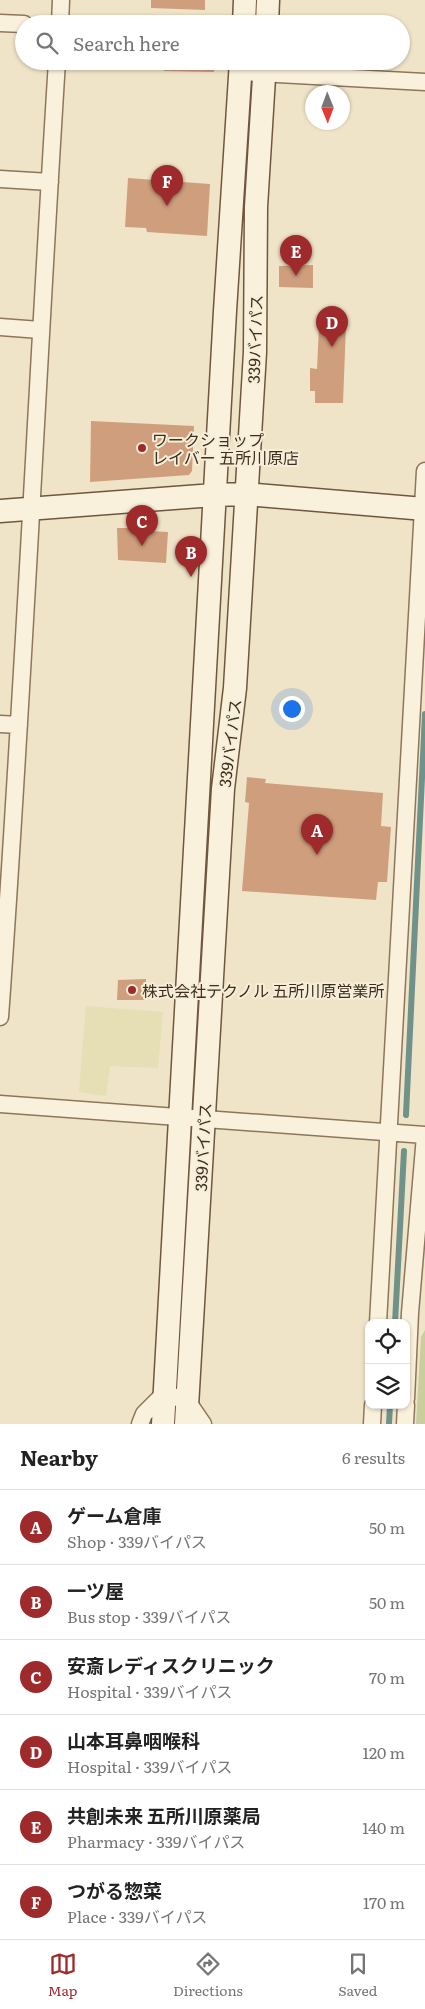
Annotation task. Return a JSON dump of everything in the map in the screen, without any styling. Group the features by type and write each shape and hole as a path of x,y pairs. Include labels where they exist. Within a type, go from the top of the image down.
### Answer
{"street":[{"path":"60,15 61,0"},
{"path":"244,15 245,0"},
{"path":"267,15 268,0"},
{"path":"0,22 15,23"},
{"path":"0,1017 4,915 20,725 40,330 56,70"},
{"path":"163,1424 201,765 214,494 241,70"},
{"name":"339バイパス","path":"187,1413 222,789 235,688 255,352 256,208 264,70"},
{"path":"296,70 425,82"},
{"path":"0,179 50,182"},
{"path":"0,327 40,330"},
{"path":"378,1319 425,471"},
{"path":"0,510 30,510 214,494 246,494 424,509"},
{"path":"0,724 20,725"},
{"path":"0,1104 425,1136 418,1314 410,1371"},
{"path":"165,1393 187,1413 203,1424"},
{"path":"140,1424 144,1414 165,1393"},
{"path":"372,1424 373,1409"},
{"path":"405,1424 406,1409"}],"shaded area":[{"path":"86,1006 163,1012 158,1068 110,1066 106,1096 79,1092"}],"green space":[{"path":"425,1330 425,1424 416,1424 421,1337"}],"building":[{"path":"151,0 205,0 205,10 151,8"},
{"path":"214,70 214,72 164,71"},
{"path":"128,178 210,184 207,236 147,232 146,228 125,227"},
{"path":"313,265 313,288 279,287 279,266"},
{"path":"319,325 346,326 343,403 315,403 315,391 310,391 310,368 317,369"},
{"name":"ワークショップ レイバー 五所川原店","path":"91,421 194,426 192,471 189,475 90,482"},
{"path":"134,523 148,523 148,531 168,532 166,563 118,560 117,528 134,528"},
{"path":"247,777 266,779 265,783 383,793 381,826 391,827 387,882 378,882 376,900 242,891 249,803 245,802"},
{"name":"株式会社テクノル 五所川原営業所","path":"146,979 146,1000 117,1000 118,980"}],"waterway":[{"path":"406,1115 425,714"},
{"path":"395,1319 404,1151"},
{"path":"389,1424 390,1409"}],"place":[{"name":"つがる惣菜","path":"167,206"},
{"name":"共創未来 五所川原薬局","path":"296,276"},
{"name":"山本耳鼻咽喉科","path":"332,347"},
{"name":"ワークショップ レイバー 五所川原店","path":"142,448"},
{"name":"安斎レディスクリニック","path":"142,546"},
{"name":"一ツ屋","path":"191,577"},
{"name":"ゲーム倉庫","path":"317,855"},
{"name":"株式会社テクノル 五所川原営業所","path":"132,990"}]}
